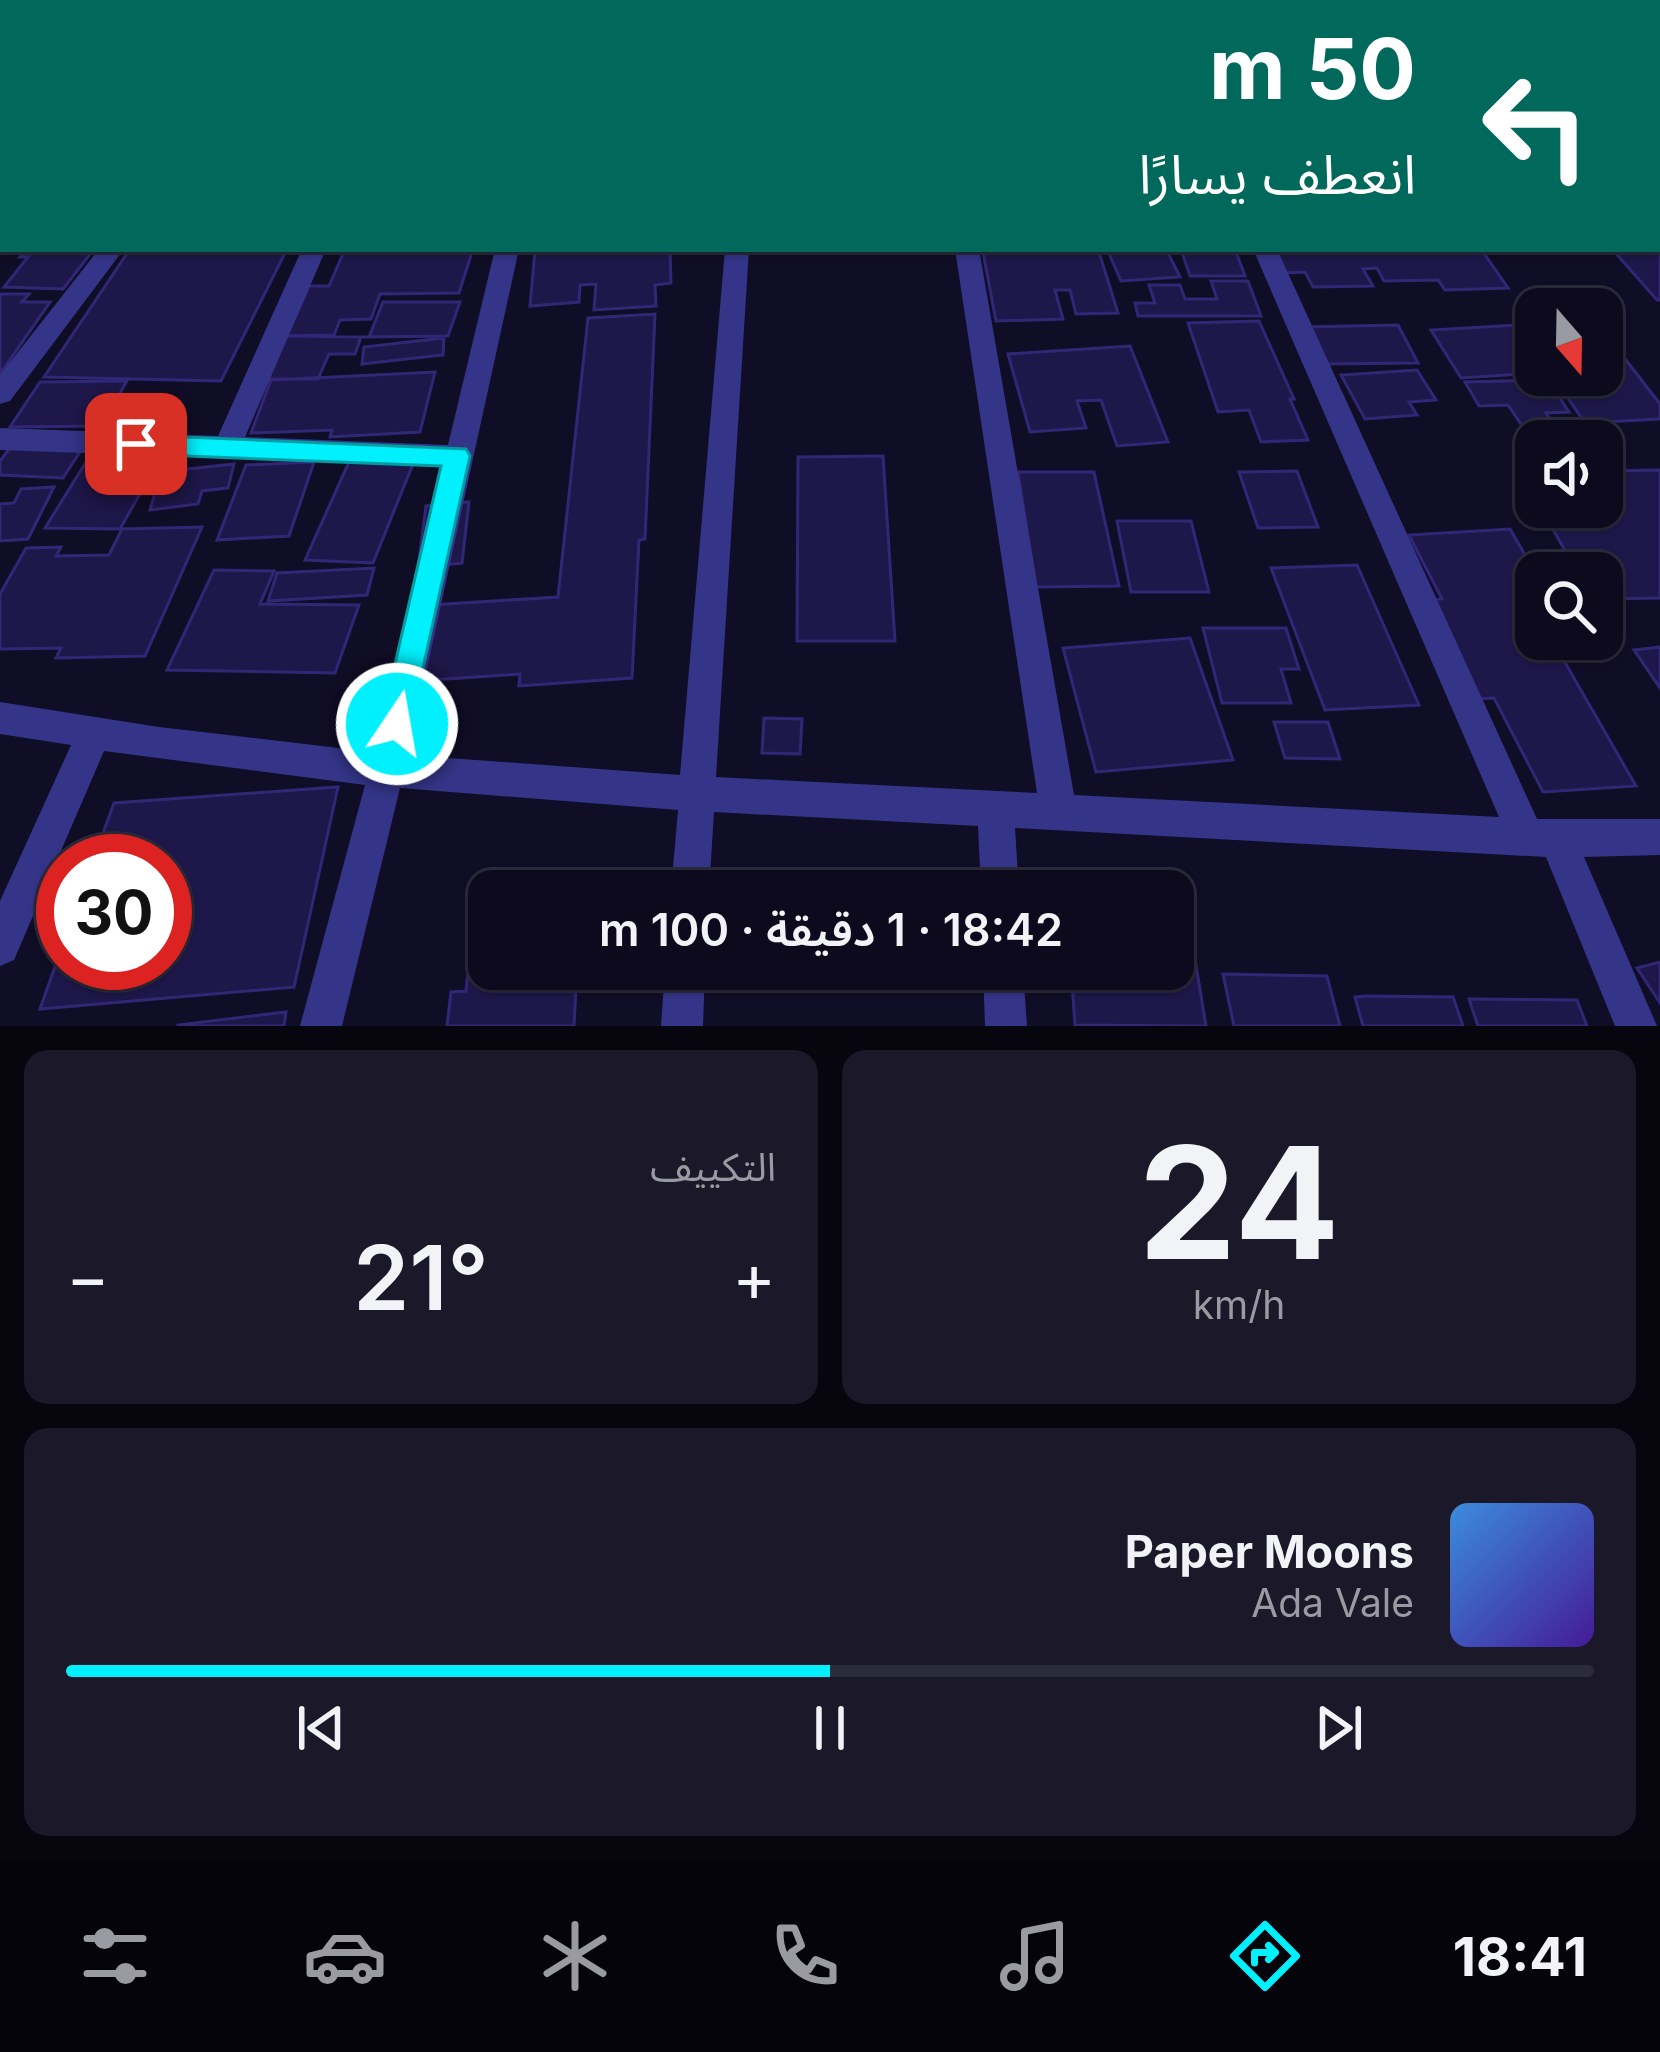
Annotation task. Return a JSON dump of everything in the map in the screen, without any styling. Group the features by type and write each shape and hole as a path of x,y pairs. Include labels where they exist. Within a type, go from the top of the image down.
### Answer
{"street":[{"path":"0,394 110,252"},
{"path":"227,448 313,252"},
{"path":"321,1026 387,769 506,252"},
{"path":"691,870 737,252"},
{"path":"967,252 1059,814"},
{"path":"1266,252 1542,838 1636,1026"},
{"path":"0,439 457,456"},
{"path":"0,718 93,735 387,769 696,797 1542,838 1660,837"},
{"path":"0,946 93,735"},
{"path":"996,812 999,870"},
{"path":"682,1026 684,990"},
{"path":"1005,990 1006,1026"}],"building":[{"path":"24,252 92,252 63,289 4,287 28,257 20,257"},
{"path":"128,252 286,252 221,381 44,377"},
{"path":"344,252 472,252 459,293 380,294 371,319 340,320 334,335 287,336 309,286 329,286"},
{"path":"535,252 670,252 671,283 655,285 656,306 594,310 596,284 580,285 579,302 530,306"},
{"path":"983,252 1099,252 1118,313 1076,314 1070,290 1055,290 1063,319 996,321"},
{"path":"1108,252 1168,252 1180,277 1121,281"},
{"path":"1182,252 1236,252 1245,276 1190,276"},
{"path":"1276,252 1483,252 1508,288 1445,290 1438,280 1384,281 1377,268 1363,269 1373,286 1313,287 1305,272 1286,273"},
{"path":"1615,252 1660,252 1657,300"},
{"path":"1211,281 1248,281 1261,316 1138,316 1135,303 1155,303 1149,285 1180,285 1185,299 1217,299"},
{"path":"0,294 29,294 22,302 50,302 0,374"},
{"path":"383,302 460,302 448,336 369,337"},
{"path":"655,314 645,539 639,540 632,678 519,686 520,674 415,681 430,605 558,597 588,318"},
{"path":"1259,321 1308,440 1261,442 1249,410 1218,412 1188,323"},
{"path":"1398,325 1418,363 1320,364 1303,327"},
{"path":"1515,325 1515,374 1461,378 1431,330"},
{"path":"286,336 365,337 355,354 329,354 318,379 265,379"},
{"path":"444,338 443,355 362,364 364,347"},
{"path":"1130,346 1168,442 1117,446 1101,400 1077,401 1086,428 1030,432 1008,354"},
{"path":"1623,356 1660,404 1660,419 1583,420 1566,396 1623,396"},
{"path":"1417,370 1436,400 1409,402 1417,415 1365,419 1341,375"},
{"path":"435,372 420,432 330,437 332,430 251,433 271,380"},
{"path":"127,381 101,426 10,427 40,382"},
{"path":"1515,381 1515,396 1558,396 1569,412 1546,413 1551,420 1518,420 1508,405 1479,406 1465,382"},
{"path":"18,437 80,452 63,478 0,475 0,461"},
{"path":"883,456 895,641 797,641 798,457"},
{"path":"86,462 157,464 120,529 45,528"},
{"path":"314,462 289,536 217,540 246,465"},
{"path":"349,462 413,464 373,563 305,560"},
{"path":"234,464 228,488 202,491 198,504 150,510 161,472"},
{"path":"1660,470 1660,598 1623,599 1623,552 1566,552 1552,528 1623,528 1623,471"},
{"path":"1297,471 1318,527 1258,528 1239,472"},
{"path":"1018,472 1094,472 1119,586 1036,587"},
{"path":"54,487 28,539 0,541 0,504 14,503 21,489"},
{"path":"469,502 462,563 418,568 426,506"},
{"path":"1117,521 1191,521 1209,592 1131,592"},
{"path":"202,527 145,656 56,658 61,648 0,649 0,594 26,548 61,547 56,556 109,555 122,529"},
{"path":"1510,529 1523,552 1515,552 1515,660 1564,660 1636,786 1543,792 1494,698 1479,699 1429,600 1442,599 1409,535"},
{"path":"1357,565 1419,705 1325,710 1271,568"},
{"path":"374,568 367,595 268,601 277,573"},
{"path":"214,570 274,571 260,604 359,605 335,673 167,670"},
{"path":"1203,628 1286,628 1299,669 1281,669 1291,703 1222,703"},
{"path":"1190,638 1233,760 1096,772 1063,648"},
{"path":"1660,647 1660,688 1634,650"},
{"path":"764,718 802,719 800,754 762,753"},
{"path":"1274,722 1328,722 1340,759 1285,758"},
{"path":"338,787 294,987 40,1009 47,990 192,990 192,834 103,834 114,803"},
{"path":"1194,953 1206,1026 1075,1025 1072,990 1194,990"},
{"path":"1660,962 1660,1003 1637,968"},
{"path":"468,971 468,990 576,990 574,1026 447,1026 451,992 466,991"},
{"path":"1223,974 1327,976 1340,1026 1234,1026"},
{"path":"1355,997 1453,997 1463,1026 1363,1026"},
{"path":"1469,999 1577,1000 1587,1026 1478,1026"},
{"path":"286,1012 284,1026 178,1026 178,1025"}],"route":[{"path":"136,444 457,456 397,724"}]}
